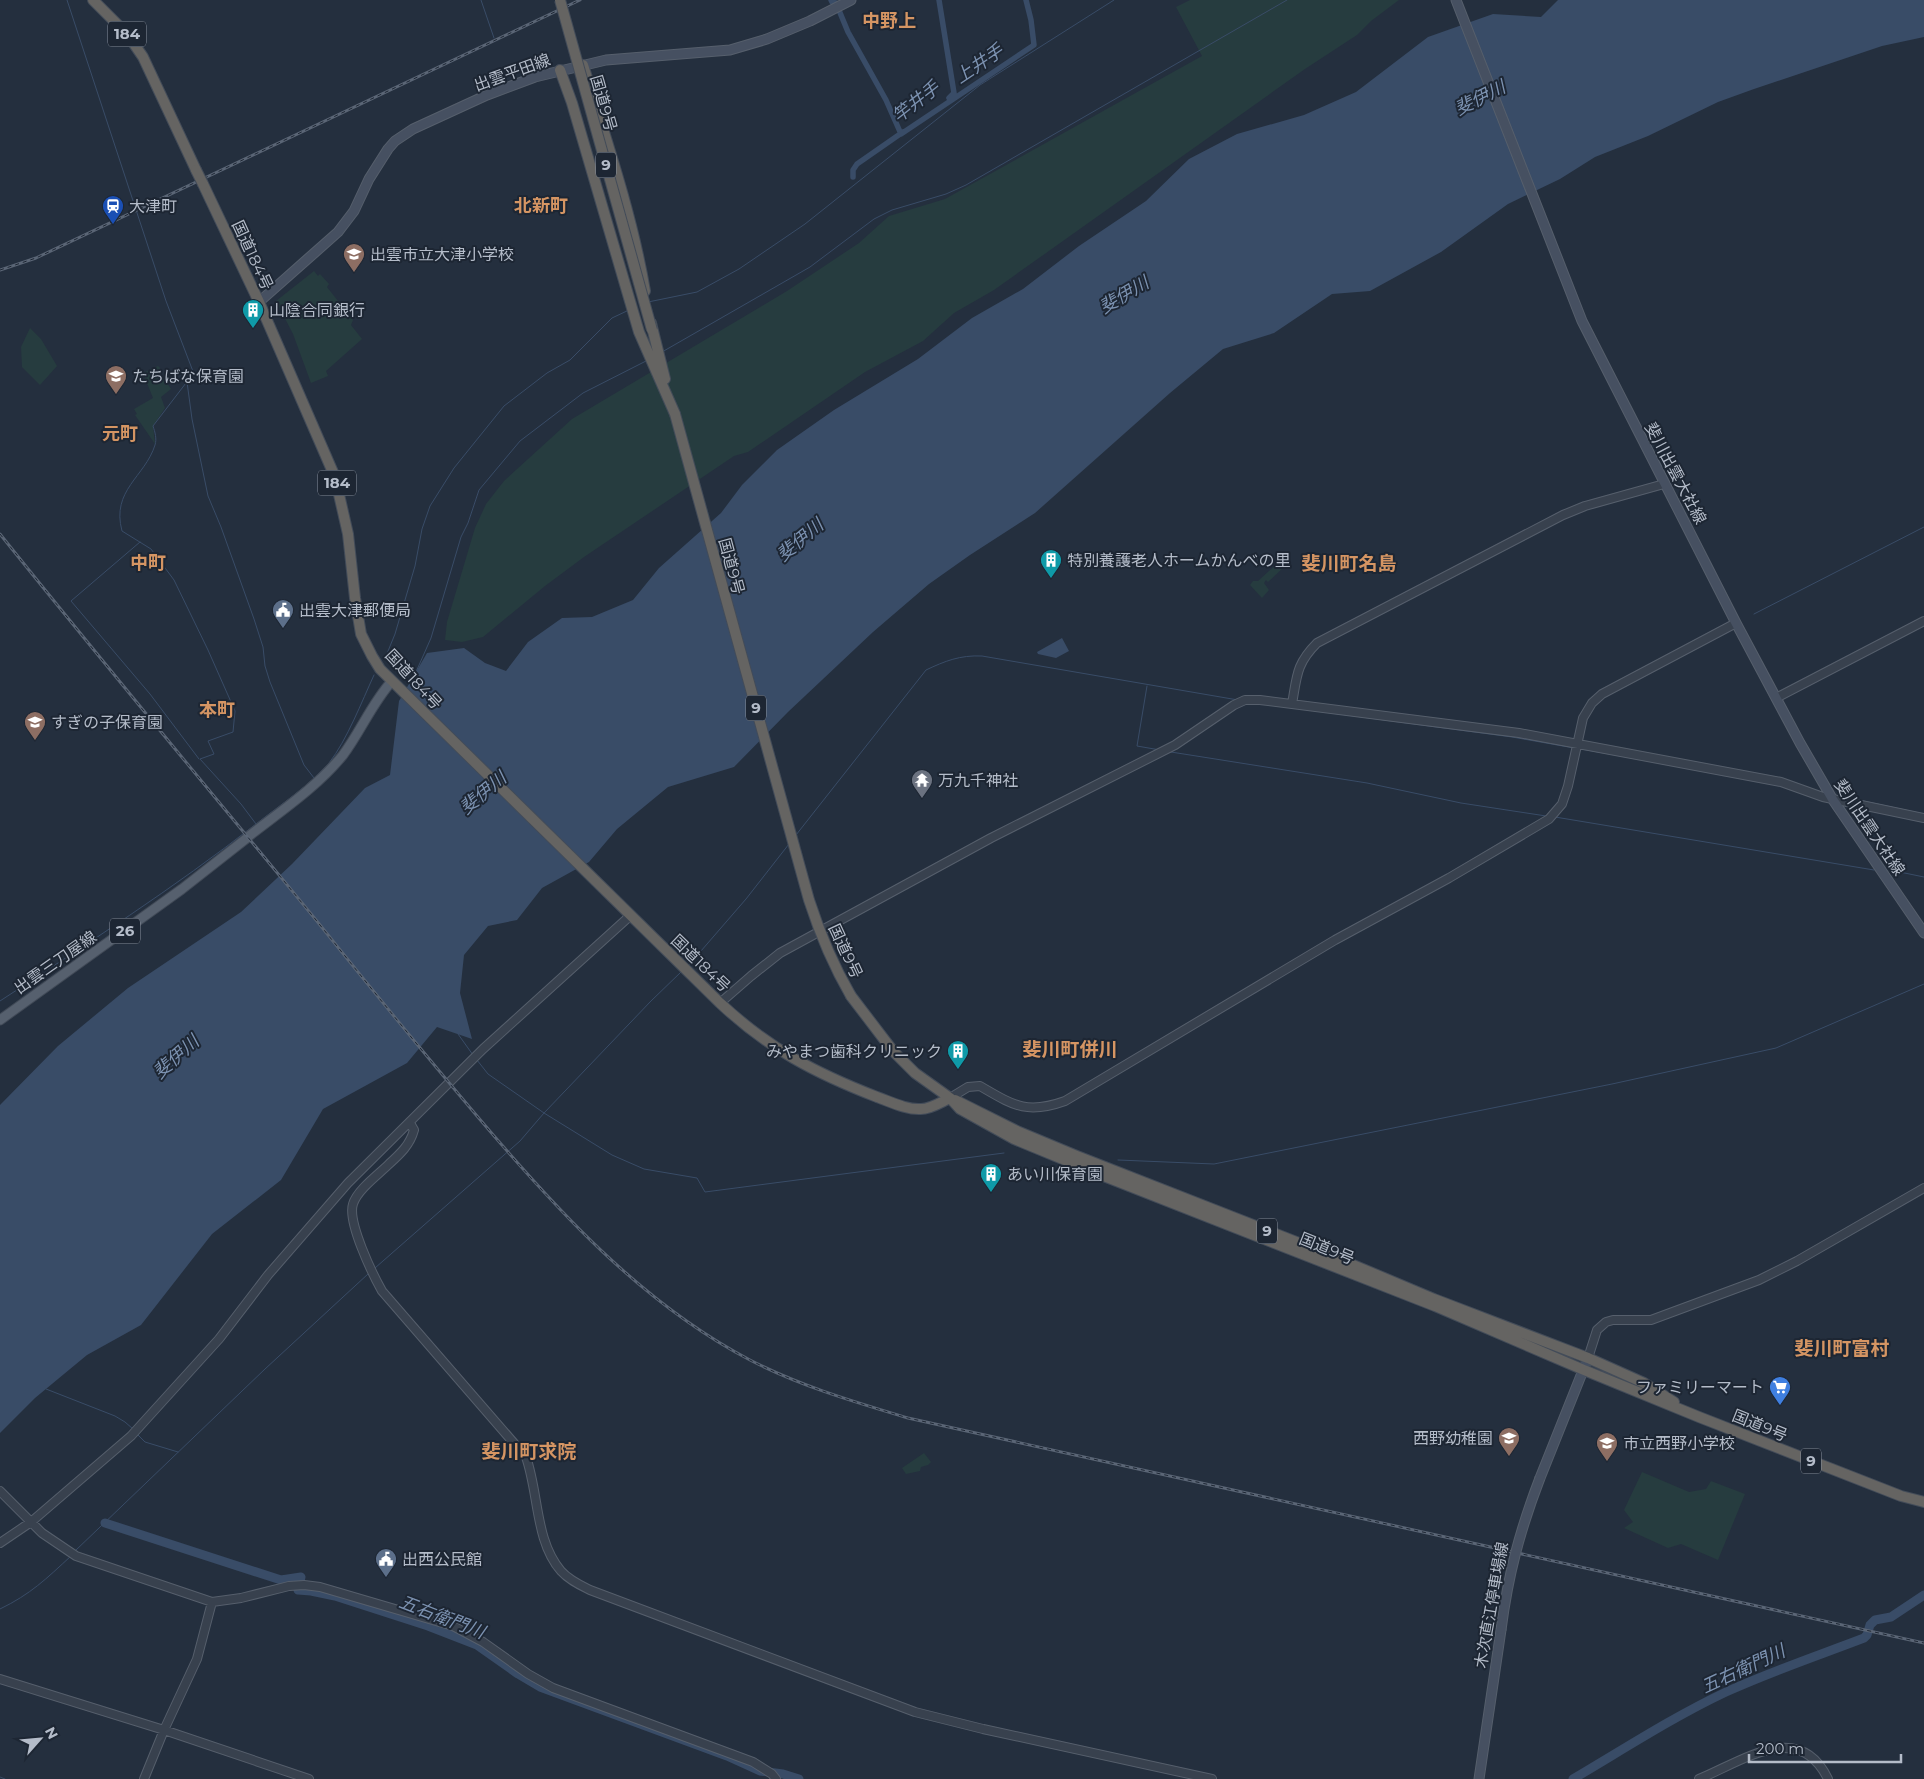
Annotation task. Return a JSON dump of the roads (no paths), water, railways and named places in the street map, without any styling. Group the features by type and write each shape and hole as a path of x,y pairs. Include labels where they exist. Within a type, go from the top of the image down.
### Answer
{"highway":[{"name":"国道184号","path":"92,0 128,35 143,57 259,302 335,477 348,534 361,634 380,668 620,906 744,1025 788,1056 818,1072 903,1106 925,1109 950,1098"},
{"name":"国道9号","path":"560,0 809,900 834,966 851,996 893,1050 915,1073 950,1098 1017,1132 1588,1358 1644,1383 1699,1417"},
{"name":"9","path":"583,65 611,157 641,270 652,330"},
{"name":"9","path":"560,70 569,94 639,332 675,414"},
{"name":"国道9号","path":"950,1098 960,1109 1023,1143 1435,1306 1699,1417 1892,1492 1924,1502"}],"main road":[{"name":"出雲平田線","path":"259,302 338,232 354,211 381,159 396,141 413,129 487,95 535,76 606,60 646,55 730,50 767,39 810,21 851,0"},
{"name":"斐川出雲大社線","path":"1456,0 1568,288 1606,371 1736,623 1832,800 1924,933"},
{"name":"出雲三刀屋線","path":"0,1020 182,889 328,772 355,738 375,703 395,684"},
{"name":"木次直江停車場線","path":"1479,1779 1512,1563 1540,1478 1588,1358"}],"street":[{"path":"564,0 583,65"},
{"path":"1292,704 1298,668 1308,652 1317,643 1563,515 1585,506 1664,484"},
{"path":"1776,698 1924,621"},
{"path":"950,1098 974,1085 980,1086 1010,1104 1028,1108 1047,1108 1065,1101 1335,940 1433,887 1549,818 1562,804 1568,786 1583,718 1592,703 1602,694 1736,623"},
{"path":"720,1003 780,953 990,838 1175,745 1234,705 1245,700 1519,732 1781,782 1813,795 1832,800 1924,818"},
{"path":"0,1543 31,1522 130,1436 218,1339 268,1275 348,1183 483,1050 631,915"},
{"path":"410,1123 414,1130 412,1139 403,1151 359,1193 352,1204 352,1217 358,1235 370,1269 382,1292 526,1457 531,1471 548,1548 554,1560 568,1577 590,1590 915,1712 983,1729 1212,1779"},
{"path":"1588,1358 1597,1330 1606,1322 1613,1320 1651,1320 1759,1280 1797,1261 1924,1188"},
{"path":"0,1491 42,1533 76,1556 212,1602 241,1598 289,1586 304,1585 320,1587 453,1626 483,1642 528,1674 553,1688 753,1762 767,1770 776,1779"},
{"path":"144,1779 164,1730 197,1659 212,1602"},
{"path":"0,1679 164,1730 309,1779"},
{"path":"1700,1779 1767,1749 1781,1747 1802,1750 1814,1758 1828,1779"}],"water":[{"name":"斐伊川","path":"1558,0 1924,0 1924,37 1882,46 1718,102 1648,136 1595,157 1560,179 1508,204 1441,252 1370,291 1332,294 1274,333 1223,349 1170,393 1035,513 929,584 873,632 788,712 734,767 668,787 617,829 589,862 542,888 517,920 488,926 464,955 460,993 472,1039 437,1027 407,1063 323,1109 281,1180 212,1234 141,1325 87,1355 35,1398 0,1433 0,1105 58,1046 128,988 241,912 292,864 365,788 390,775 399,701 427,653 464,648 485,663 506,671 528,642 562,618 592,617 633,600 659,568 721,513 742,485 777,450 834,410 918,359 972,318 1023,289 1079,246 1146,201 1189,159 1237,134 1304,115 1356,92 1428,37 1493,14 1541,17"},
{"path":"1062,638 1069,651 1056,658 1038,654 1037,652"}],"waterway":[{"path":"67,0 166,301 194,374 187,382 192,419 208,496 254,619 263,647 265,666 270,682 304,765 314,778"},
{"path":"481,0 494,38"},
{"name":"上井手","path":"831,0 836,3 848,32 886,100 901,134 1034,45 1026,0"},
{"name":"竿井手","path":"939,0 954,93 949,98"},
{"path":"648,302 697,292 739,269 805,224 980,85 1114,0"},
{"path":"662,352 810,267 874,219 892,210 946,194 966,185 1287,0"},
{"name":"竿井手","path":"853,177 853,170 857,164 903,132"},
{"path":"386,656 395,634 415,566 422,529 430,506 454,468 504,406 547,373 570,360 612,318 629,310"},
{"path":"416,672 431,638 461,537 468,523 479,490 520,441 583,393 648,360"},
{"path":"186,383 153,426 156,438 155,445 144,466 125,494 121,505 122,531 151,549 174,580 208,650 235,711 233,732 208,741 214,754 200,759 241,804 256,824"},
{"path":"1754,614 1924,527"},
{"path":"140,542 71,601 150,694 199,759"},
{"path":"796,835 926,670 953,659 967,656 982,656 1238,700"},
{"path":"0,1001 194,871 313,780 336,754 374,675"},
{"path":"1147,686 1137,746 1160,750"},
{"path":"1271,705 1512,737 1574,748"},
{"path":"1581,749 1626,757"},
{"path":"1171,752 1367,783 1461,803 1546,816"},
{"path":"1840,796 1924,814"},
{"path":"1555,817 1874,870"},
{"path":"688,966 746,899 789,844"},
{"path":"1890,870 1924,877"},
{"path":"375,1268 520,1141 544,1113 681,972"},
{"path":"1118,1160 1214,1164 1612,1084 1776,1048 1924,984"},
{"path":"458,1034 473,1055"},
{"path":"477,1060 488,1074 544,1113 612,1155 644,1169 697,1178 705,1192 1004,1153"},
{"path":"75,1551 265,1369 368,1274"},
{"path":"46,1389 115,1416 133,1429"},
{"path":"137,1434 145,1442 178,1452"},
{"name":"五右衛門川","path":"105,1523 281,1580 301,1577 298,1590 335,1596 428,1626 477,1645 540,1687 727,1756 760,1771 783,1774 799,1779"},
{"path":"0,1609 29,1592 71,1556"},
{"name":"五右衛門川","path":"1573,1779 1668,1723 1726,1692 1777,1670 1864,1638 1870,1625 1875,1620 1891,1617 1924,1595"},
{"path":"0,1777 5,1779"}],"railway":[{"path":"0,270 36,258 580,0"},
{"path":"0,534 416,1043 537,1185 569,1219 636,1282 672,1311 710,1337 750,1360 788,1378 908,1418 1924,1643"}],"place":[{"name":"大津町","path":"113,225"},
{"name":"出雲市立大津小学校","path":"354,273"},
{"name":"山陰合同銀行","path":"253,329"},
{"name":"たちばな保育園","path":"116,395"},
{"name":"特別養護老人ホームかんべの里","path":"1051,579"},
{"name":"出雲大津郵便局","path":"283,629"},
{"name":"すぎの子保育園","path":"35,741"},
{"name":"万九千神社","path":"922,799"},
{"name":"みやまつ歯科クリニック","path":"958,1070"},
{"name":"あい川保育園","path":"991,1193"},
{"name":"ファミリーマート","path":"1780,1406"},
{"name":"西野幼稚園","path":"1509,1457"},
{"name":"市立西野小学校","path":"1607,1462"},
{"name":"出西公民館","path":"386,1578"}],"district":[{"name":"中野上","path":"889,21"},
{"name":"北新町","path":"541,206"},
{"name":"元町","path":"120,434"},
{"name":"中町","path":"148,563"},
{"name":"斐川町名島","path":"1349,563"},
{"name":"本町","path":"217,710"},
{"name":"斐川町併川","path":"1070,1049"},
{"name":"斐川町富村","path":"1842,1348"},
{"name":"斐川町求院","path":"529,1451"}]}
